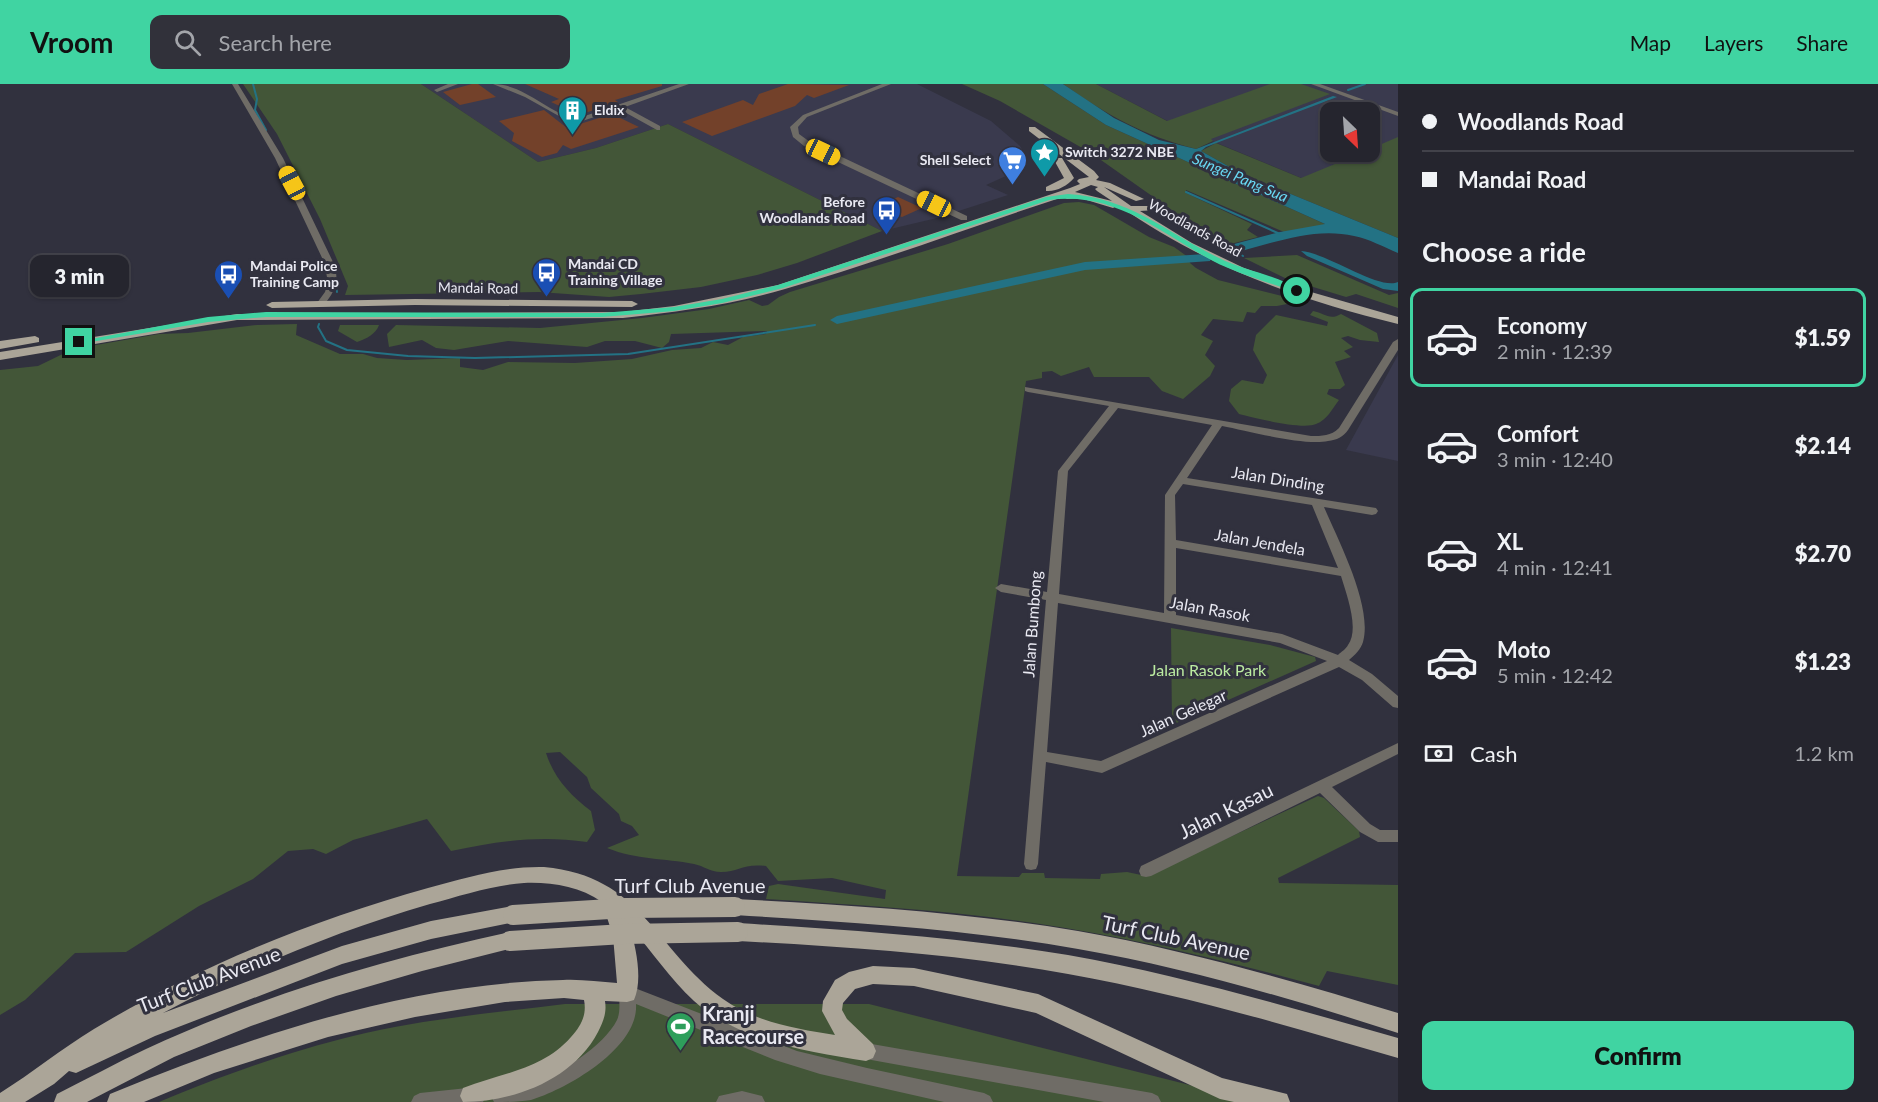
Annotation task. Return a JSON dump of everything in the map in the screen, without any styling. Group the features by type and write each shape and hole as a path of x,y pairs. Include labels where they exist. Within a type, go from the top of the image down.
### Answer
{"main road":[{"path":"1032,129 1094,177 1087,185 1049,194"},
{"name":"Woodlands Road","path":"1067,181 1068,174 1059,160 1134,212 1216,255 1297,291 1398,321"},
{"path":"1049,194 1067,181 1072,174 1069,167"},
{"path":"1090,182 1114,187 1138,199"},
{"name":"Mandai Road","path":"0,345 211,311 321,303 623,304 668,301 759,284 964,218 1049,194"},
{"name":"Mandai Road","path":"0,356 237,316 623,315 674,309 722,301 781,287 1049,194"},
{"path":"1049,194 1082,195 1134,212 1134,208 1152,208"},
{"name":"Woodlands Road","path":"1216,255 1300,287 1398,316"},
{"path":"848,256 854,259 868,258"},
{"path":"467,303 480,306 482,309 481,313 473,316"},
{"path":"37,1081 102,1036 228,970 405,902 471,885 534,874 574,880 606,894 641,926 701,993 721,1009 757,1026 821,1043 866,1051"},
{"path":"118,1102 213,1063 328,1027 415,1007 505,993 564,989 627,993 627,960 622,924 606,894"},
{"name":"Turf Club Avenue","path":"5,1102 37,1081 149,1028 342,955 431,930 513,915 626,908 735,907 893,916 1035,933 1158,957 1284,987 1398,1023"},
{"path":"65,1102 165,1051 275,1007 360,978 440,956 510,941 624,934 738,932 868,940 989,952 1113,973 1250,1005 1398,1048"},
{"path":"866,1051 840,1026 832,1011 833,1001 842,987 860,977 884,975 914,977 1038,1004 1220,1088 1280,1102"},
{"path":"471,1096 538,1075 567,1056 587,1034 595,1014 594,997 589,990"}],"street":[{"path":"235,84 267,134 327,258 333,275 333,283 321,303"},
{"path":"437,90 455,84"},
{"path":"496,84 527,96 573,121 584,120 686,84"},
{"path":"659,84 670,90"},
{"path":"888,84 805,116 796,122 794,127 796,135 807,144 964,218"},
{"path":"1314,84 1398,114"},
{"path":"621,107 657,128"},
{"path":"1028,389 1311,440 1336,437 1343,430 1398,342"},
{"name":"Jalan Bumbong","path":"1031,864 1063,471 1114,405"},
{"path":"1170,618 1170,495 1218,424"},
{"name":"Jalan Dinding","path":"1180,480 1372,511"},
{"path":"1316,502 1345,573 1360,619 1356,644 1340,661"},
{"name":"Jalan Jendela","path":"1169,543 1345,573"},
{"name":"Jalan Rasok","path":"1001,588 1282,639 1340,661 1367,677 1398,703"},
{"name":"Jalan Gelegar","path":"1041,756 1102,767 1340,661"},
{"name":"Jalan Kasau","path":"1146,871 1398,748"},
{"path":"1322,786 1365,828 1378,836 1398,836"},
{"path":"420,1102 530,1092 557,1080 586,1063 612,1040 628,1012 627,993 661,1003 734,1036 798,1059 984,1102"},
{"path":"866,1051 1152,1102"},
{"path":"725,1102 742,1100 756,1102"}],"shaded area":[{"path":"421,84 917,84 991,121 1020,146 1026,157 1026,167 986,185 1008,195 937,218 882,231 668,124 596,148 538,162"},
{"path":"1096,84 1398,84 1398,218 1183,129"},
{"path":"1398,355 1398,461 1346,450"}],"green space":[{"path":"243,84 421,84 538,162 596,148 668,124 882,231 797,263 757,275 701,287 609,297 539,292 345,295 348,286 320,219 277,134"},
{"path":"962,84 1043,84 1106,125 1327,225 1284,232 1186,190 1186,193 1252,224 1247,230 1258,237 1223,246 1091,153 1000,101"},
{"path":"1063,84 1096,84 1167,121 1270,84 1301,84 1330,94 1211,139 1213,141 1196,149 1142,131 1096,106"},
{"path":"1398,137 1398,238 1242,174 1201,151 1216,143 1301,178 1340,162 1380,162 1380,145"},
{"path":"1079,202 1094,205 1149,237 1174,247 1188,257 1190,263 1196,268 1218,280 1302,301 1277,306 1261,306 1255,313 1247,312 1243,322 1213,319 1201,335 1213,341 1205,355 1215,366 1210,376 1183,399 1162,391 1149,377 1094,377 1089,367 1061,376 1052,371 1042,372 1042,378 1026,381 957,876 1019,877 1022,873 1044,873 1045,878 1100,879 1101,874 1127,872 1146,876 1318,796 1324,798 1359,831 1360,837 1278,878 1279,883 1398,885 1398,985 1327,971 1319,986 1142,942 1001,918 901,908 766,899 769,886 778,884 885,899 886,890 832,878 778,881 766,866 717,872 694,864 640,857 607,848 639,835 632,826 621,821 619,814 591,788 587,777 560,752 546,753 553,770 564,785 591,811 595,830 587,842 552,839 519,840 451,851 427,819 353,840 326,854 313,849 288,851 253,879 199,906 126,952 75,953 25,1000 0,1015 0,370 38,366 73,349 159,334 257,325 297,324 296,335 340,354 363,354 377,358 407,360 460,358 460,367 483,370 508,362 575,363 632,359 672,350 701,348 713,342 728,345 743,337 766,334 767,331 671,334 669,342 662,348 635,341 605,341 587,347 508,341 454,350 436,348 422,340 389,347 387,334 396,325 540,328 642,318 709,309 749,300 762,306 768,305 790,292 948,244 1064,203"},
{"path":"1297,255 1389,295 1398,293 1398,308 1356,294 1346,297 1287,279 1244,258"},
{"path":"1313,311 1330,317 1341,314 1377,333 1379,342 1348,336 1341,338 1353,347 1344,351 1351,357 1335,362 1345,385 1340,389 1329,389 1327,394 1339,400 1332,410 1316,424 1300,426 1239,414 1229,401 1231,389 1242,380 1263,384 1267,375 1253,350 1256,335 1276,315 1327,326 1328,322 1310,315"},
{"path":"340,325 379,325 370,336 357,342 338,331"},
{"name":"Jalan Rasok Park","path":"1171,628 1270,645 1315,657 1316,661 1172,725"},
{"name":"Kranji Racecourse","path":"565,1004 869,1004 1257,1102 159,1102 255,1065 353,1036 432,1021"}],"water":[{"name":"Sungei Pang Sua","path":"1043,84 1063,84 1114,118 1159,140 1196,149 1333,96 1337,97 1206,147 1201,151 1242,174 1398,238 1398,253 1360,237 1322,233 1291,238 1229,254 1219,248 1280,232 1325,224 1106,125"},
{"path":"1301,251 1379,281 1398,282 1398,291 1383,289 1307,256"}],"building":[{"path":"478,84 496,97 460,105 443,92"},
{"path":"525,84 662,84 662,86 615,100 618,102 579,115 551,102 559,99"},
{"path":"788,84 849,85 814,98 807,95 795,106 712,136 682,122 743,100 753,105 759,94"},
{"path":"544,110 567,128 612,114 639,127 571,149 563,145 557,153 542,157 512,141 514,133 499,121"},
{"path":"898,197 922,208 902,217 892,213 887,216 872,209"}],"waterway":[{"path":"253,84 257,99 255,110 266,130"},
{"path":"1348,90 1365,84"},
{"path":"1186,192 1280,234"},
{"path":"1235,251 1243,256"},
{"path":"837,320 1085,266 1205,258"},
{"path":"335,281 337,292"},
{"path":"319,324 318,327 326,341 347,350 408,356 475,358 628,354 815,325"}],"place":[{"name":"Eldix","path":"573,136"},
{"name":"Switch 3272 NBE","path":"1044,178"},
{"name":"Shell Select","path":"1012,186"},
{"name":"Before Woodlands Road","path":"886,236"},
{"name":"Mandai CD Training Village","path":"547,298"},
{"name":"Mandai Police Training Camp","path":"229,300"},
{"name":"Kranji Racecourse","path":"681,1052"}],"route":[{"path":"79,342 237,316 623,315 674,309 722,301 781,287 1048,198 1082,195 1133,211 1217,260 1297,291"}]}
